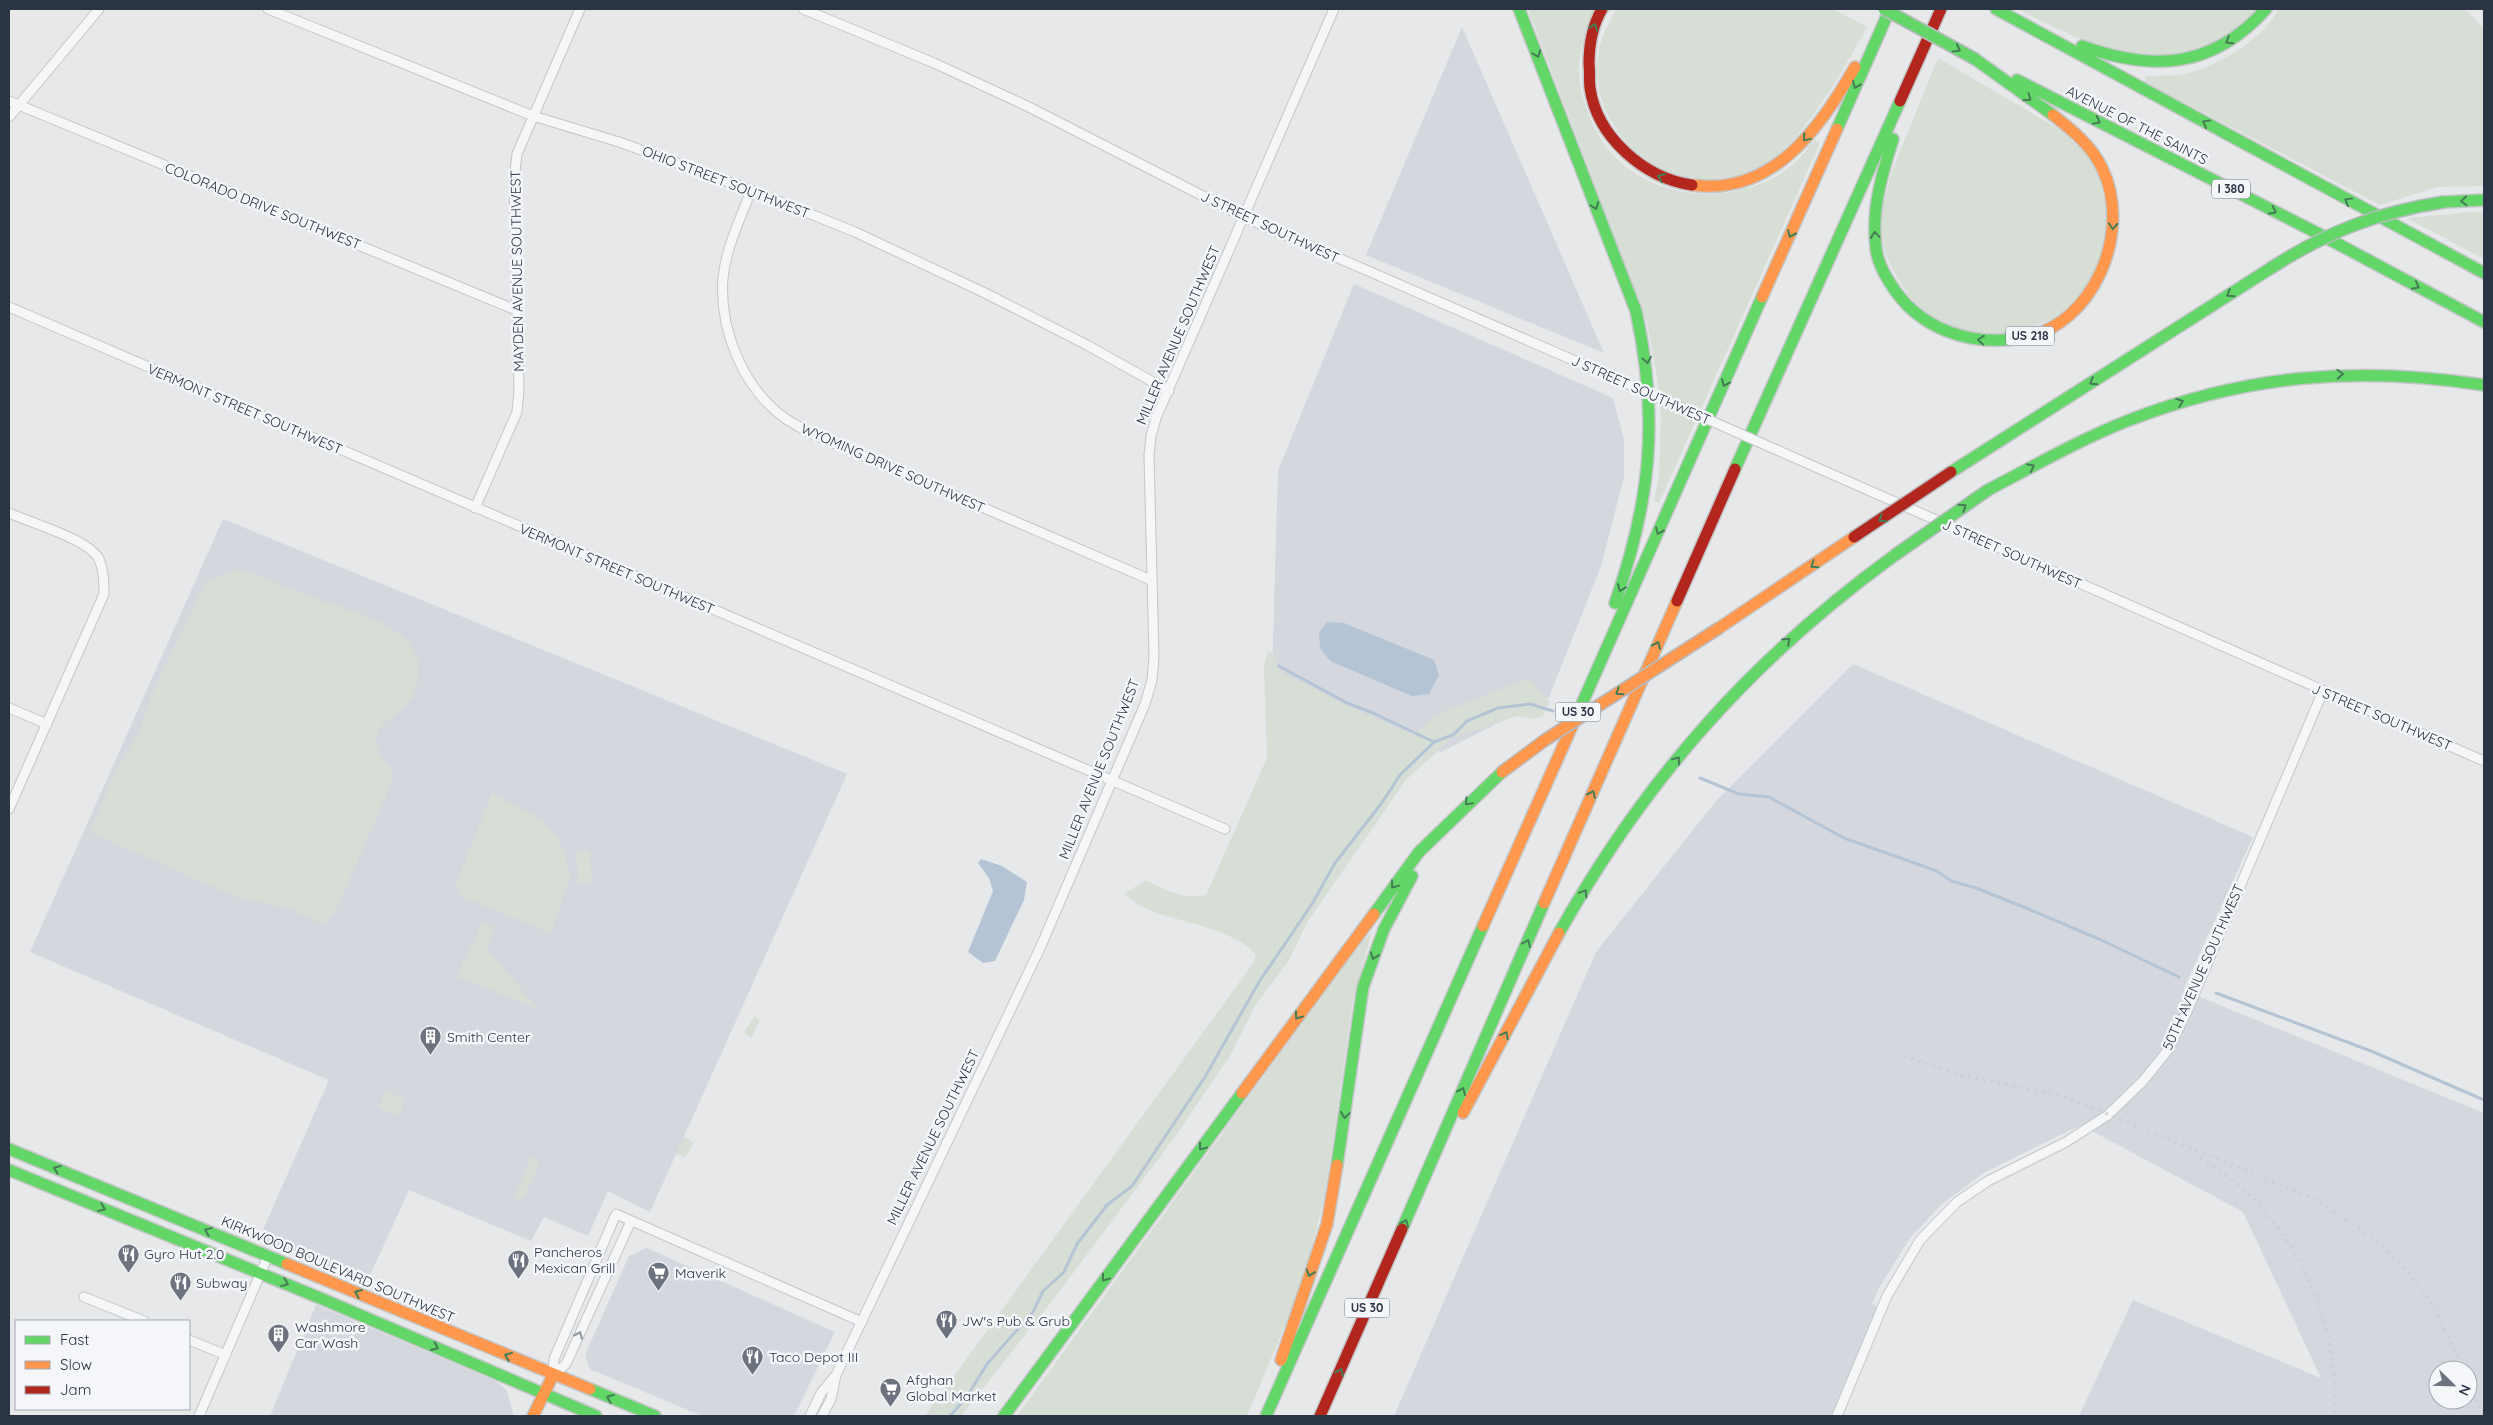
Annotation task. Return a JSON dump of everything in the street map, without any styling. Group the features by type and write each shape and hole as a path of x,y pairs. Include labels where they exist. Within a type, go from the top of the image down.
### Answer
{"main road":[{"path":"1519,9 1636,311 1649,377 1652,420 1645,502 1625,579 1546,783"},
{"path":"1602,9 1591,36 1588,61 1589,85 1595,107 1605,130 1620,149 1636,164 1661,178 1684,186 1706,188 1734,185 1755,177 1777,166 1800,145 1822,119 1889,9"},
{"name":"AVENUE OF THE SAINTS","path":"1884,9 1975,59 2323,236 2484,322"},
{"name":"US 30","path":"1266,1416 1889,9"},
{"name":"US 30","path":"1320,1416 1659,640 1941,9"},
{"path":"1997,9 2093,51 2126,61 2161,63 2186,60 2212,51 2237,36 2259,18 2266,9"},
{"path":"1997,9 2484,273"},
{"name":"US 218","path":"1911,77 1878,189 1874,213 1877,252 1882,268 1902,301 1930,324 1965,339 2004,342 2021,339 2056,325 2086,299 2105,266 2112,244 2114,206 2109,184 2091,149 2064,124 1975,59"},
{"path":"1004,1416 1388,892 1419,852 1482,789 1502,772 1545,740 1719,628 1952,472 2302,247 2341,228 2405,207 2444,202 2484,200"},
{"path":"1414,1200 1560,931 1602,863 1651,792 1739,687 1791,637 1836,598 1988,490 2070,447 2127,421 2188,399 2291,377 2390,373 2437,376 2484,385"},
{"path":"1262,1416 1326,1224 1346,1112 1363,987 1384,929 1404,888 1437,835"},
{"name":"KIRKWOOD BOULEVARD SOUTHWEST","path":"9,1149 655,1416"},
{"path":"9,1170 260,1273 596,1416"},
{"path":"533,1416 553,1375"}],"street":[{"path":"9,117 99,9"},
{"name":"OHIO STREET SOUTHWEST","path":"268,9 533,116 619,142 751,190 855,232 985,293 1087,345 1169,391"},
{"name":"MAYDEN AVENUE SOUTHWEST","path":"475,508 517,412 519,390 514,180 517,154 580,9"},
{"name":"J STREET SOUTHWEST","path":"803,9 916,55 1029,107 1244,217 2484,761"},
{"name":"MILLER AVENUE SOUTHWEST","path":"822,1416 830,1399 836,1375 1041,946 1145,704 1152,680 1151,436 1156,418 1334,9"},
{"name":"COLORADO DRIVE SOUTHWEST","path":"9,101 516,310"},
{"name":"WYOMING DRIVE SOUTHWEST","path":"751,190 729,248 723,278 724,311 731,342 745,374 764,398 785,419 810,433 1151,580"},
{"name":"VERMONT STREET SOUTHWEST","path":"9,307 1225,829"},
{"path":"9,513 86,546 98,557 103,571 104,594 9,809"},
{"name":"50TH AVENUE SOUTHWEST","path":"1837,1416 1887,1296 1920,1240 1957,1202 1988,1181 2066,1142 2108,1115 2143,1081 2168,1050 2188,1009 2323,691"},
{"path":"9,708 47,724"},
{"path":"553,1375 554,1359 616,1214 862,1322"},
{"path":"553,1375 566,1364 630,1221"},
{"path":"199,1416 268,1256"},
{"path":"84,1297 142,1320"},
{"path":"190,1340 226,1355"},
{"name":"MILLER AVENUE SOUTHWEST","path":"810,1416 821,1393 836,1375"}],"shaded area":[{"path":"1528,9 1595,9 1587,29 1579,64 1581,90 1586,108 1597,133 1613,154 1632,171 1654,183 1678,191 1703,194 1728,192 1753,186 1788,169 1815,140 1820,143 1659,503 1654,501 1659,474 1661,416 1658,382 1647,322"},
{"path":"1617,9 1833,9 1867,27 1822,103 1793,140 1778,155 1763,165 1725,178 1688,177 1655,165 1627,143 1608,114 1598,81 1600,45"},
{"path":"2018,9 2257,9 2240,29 2210,46 2182,55 2154,56 2126,53 2099,45 2071,35"},
{"path":"2279,9 2465,9 2484,29 2484,186 2437,187 2380,205 2145,82 2145,76 2187,74 2229,56 2263,30"},
{"path":"1462,27 1604,353 1366,255"},
{"path":"1938,58 2059,129 2083,151 2099,178 2106,206 2107,239 2090,283 2058,317 2009,336 1970,333 1929,316 1909,296 1896,276 1884,251 1881,229 1883,204 1892,171"},
{"path":"2484,211 2484,259 2407,218"},
{"path":"1354,284 1613,398 1624,440 1624,477 1601,566 1549,697 1441,752 1272,674 1278,471"},
{"path":"223,519 847,774 650,1212 608,1191 588,1236 544,1217 531,1241 409,1190 367,1282 259,1239 329,1080 30,952"},
{"path":"240,569 380,622 404,638 415,653 418,663 418,678 412,697 377,733 377,747 391,771 392,782 336,910 324,925 289,908 236,897 90,832 114,775 139,732 151,696 206,581"},
{"path":"1270,651 1276,656 1278,670 1348,706 1407,732 1419,730 1435,715 1526,679 1530,679 1550,702 1543,716 1535,719 1517,716 1452,738 1406,780 1308,921 1289,960 1255,1006 1230,1056 1174,1138 1056,1296 961,1416 925,1416 1254,962 1256,955 1247,946 1234,938 1140,906 1124,894 1146,880 1183,895 1206,895 1267,758 1264,666 1267,654"},
{"path":"1853,664 2253,837 2183,990 2484,1113 2484,1416 2079,1416 2133,1300 2321,1378 2243,1212 2081,1125 1985,1172 1942,1204 1910,1238 1879,1288 1872,1304 1882,1308 1837,1416 1394,1416 1596,952 1716,801"},
{"path":"492,793 543,820 557,836 565,855 570,878 551,933 462,897 456,884"},
{"path":"590,851 592,883 578,884 576,852"},
{"path":"482,922 494,928 486,948 537,1008 458,977 463,960 466,959"},
{"path":"1372,932 1353,1000 1325,1195 1309,1259 1292,1309 1247,1416 1017,1416 1359,945"},
{"path":"755,1016 760,1021 751,1038 744,1032"},
{"path":"385,1091 405,1099 400,1113 397,1115 379,1108"},
{"path":"684,1136 694,1143 685,1158 676,1154"},
{"path":"532,1155 537,1160 538,1166 524,1198 513,1201"},
{"path":"647,1248 835,1332 794,1416 702,1416 590,1369 585,1355 629,1256"},
{"path":"316,1305 496,1381 507,1391 514,1416 270,1416"}],"water":[{"path":"1327,622 1344,623 1434,660 1439,675 1429,694 1412,696 1330,661 1320,648 1319,632"},
{"path":"981,859 1002,866 1027,882 1024,900 995,961 983,963 968,952 993,891 989,878 978,863"}],"waterway":[{"path":"1279,666 1347,703 1373,713 1434,742"},
{"path":"950,1416 966,1398 987,1364 1033,1312 1043,1291 1064,1272 1077,1244 1107,1205 1132,1186 1205,1077 1259,982 1312,904 1335,863 1381,804 1400,775 1434,742 1453,735 1467,721 1498,708 1530,704 1553,711"},
{"path":"1700,778 1739,794 1769,797 1844,838 1937,871 1951,881 1976,888 2031,910 2099,939 2179,977"},
{"path":"2216,993 2371,1051 2484,1100"}],"railway":[{"path":"1904,1056 1960,1075 2058,1095 2319,1202 2373,1238 2411,1275 2433,1306 2459,1360"},
{"path":"2200,1158 2232,1180 2260,1206 2284,1236 2303,1268 2318,1303 2329,1340 2334,1378 2335,1416"},
{"path":"2478,1403 2483,1416"}],"traffic: fast":[{"path":"1519,9 1636,311 1643,350 1649,423 1648,458 1644,494 1637,529 1615,603"},
{"path":"1884,9 1975,59"},
{"path":"1837,129 1890,9"},
{"path":"1996,9 2484,273"},
{"path":"2082,46 2134,59 2158,61 2181,59 2203,53 2225,43 2246,29 2266,9"},
{"path":"1975,59 2053,115"},
{"path":"2017,80 2323,236 2484,322"},
{"path":"1735,469 1900,101"},
{"path":"1893,139 1878,192 1875,220 1878,257 1890,283 1915,312 1930,323 1947,331 1983,340 2022,338"},
{"path":"2444,202 2484,200"},
{"path":"2271,268 2312,244 2354,225 2397,211 2444,202"},
{"path":"1951,472 2271,268"},
{"path":"1577,715 1762,297"},
{"path":"1988,490 2109,428 2172,405 2216,393 2259,384 2303,378 2347,376 2392,376 2484,385"},
{"path":"1895,555 1988,490"},
{"path":"1559,933 1628,823 1706,725 1749,679 1794,636 1895,555"},
{"path":"1374,914 1419,852 1502,772"},
{"path":"1337,1165 1363,987 1384,929 1412,876"},
{"path":"1402,1229 1544,903"},
{"path":"1266,1416 1483,926"},
{"path":"1004,1416 1242,1093"},
{"path":"9,1149 287,1264"},
{"path":"9,1170 320,1298 596,1416"},
{"path":"590,1389 655,1416"}],"traffic: slow":[{"path":"1692,185 1721,186 1747,180 1770,169 1809,134 1826,113 1855,67"},
{"path":"2022,338 2047,330 2069,315 2087,296 2101,272 2109,246 2113,219 2110,193 2098,160 2087,146 2053,115"},
{"path":"1762,297 1837,129"},
{"path":"1719,628 1854,537"},
{"path":"1544,903 1677,601"},
{"path":"1502,772 1545,740 1719,628"},
{"path":"1483,926 1577,715"},
{"path":"1242,1093 1374,914"},
{"path":"1463,1113 1559,933"},
{"path":"1281,1360 1327,1224 1337,1165"},
{"path":"287,1264 590,1389"},
{"path":"533,1416 553,1375"}],"traffic: jam":[{"path":"1602,9 1592,36 1589,64 1590,88 1594,106 1602,123 1613,138 1640,164 1674,181 1692,185"},
{"path":"1900,101 1941,9"},
{"path":"1677,601 1735,469"},
{"path":"1854,537 1951,472"},
{"path":"1320,1416 1402,1229"}],"place":[{"name":"Smith Center","path":"431,1056"},
{"name":"Gyro Hut 2.0","path":"128,1273"},
{"name":"Pancheros Mexican Grill","path":"518,1279"},
{"name":"Maverik","path":"659,1292"},
{"name":"Subway","path":"180,1302"},
{"name":"JW's Pub & Grub","path":"946,1340"},
{"name":"Washmore Car Wash","path":"279,1354"},
{"name":"Taco Depot III","path":"753,1376"},
{"name":"Afghan Global Market","path":"890,1407"}]}
